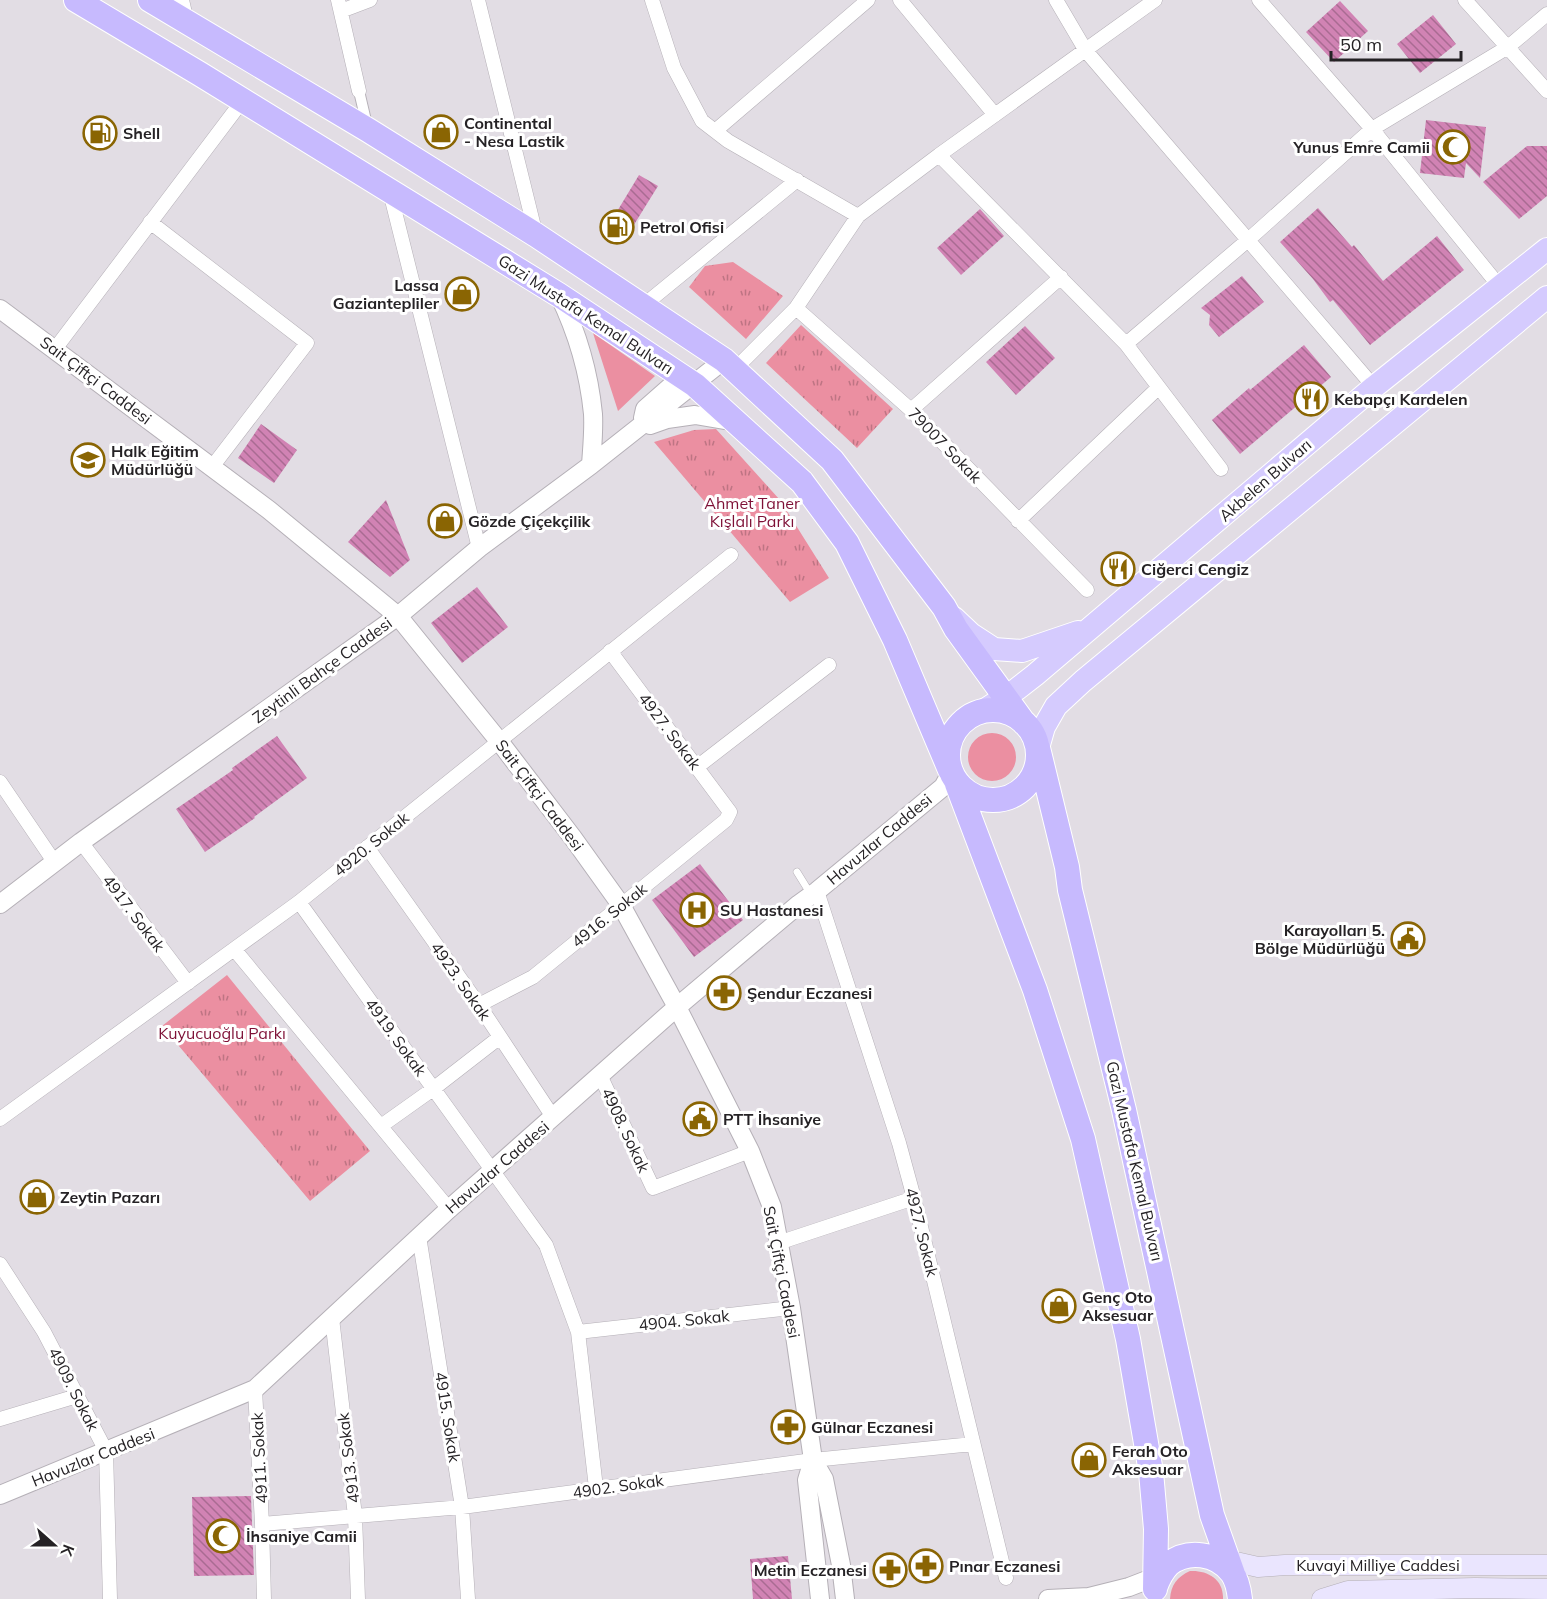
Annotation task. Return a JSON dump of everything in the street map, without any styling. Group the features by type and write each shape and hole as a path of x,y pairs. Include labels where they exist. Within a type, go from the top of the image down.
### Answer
{"highway":[{"name":"Gazi Mustafa Kemal Bulvarı","path":"76,0 559,295 694,385 802,482 847,543 895,640 953,777 1035,990 1083,1139 1128,1339 1151,1472 1156,1529 1156,1585"},
{"path":"150,0 184,11 644,305 730,365 832,460 944,608 956,629 1033,734 1038,748 1038,763 1033,777 1024,789 1011,797 997,801 982,800 968,794 953,777 947,755 950,740 957,727 969,717 983,711 998,710 1012,714 1024,723"},
{"name":"Gazi Mustafa Kemal Bulvarı","path":"1038,748 1124,1110 1212,1515 1224,1564 1239,1587 1240,1599"},
{"path":"1156,1585 1169,1564 1182,1557 1196,1554 1224,1564"}],"main road":[{"name":"Akbelen Bulvarı","path":"983,711 1035,675 1374,387 1547,249"},
{"path":"1038,748 1044,726 1054,709 1083,681 1547,297"},
{"path":"944,608 971,634 994,649 1022,651 1094,626"},
{"name":"Kuvayi Milliye Caddesi","path":"1224,1564 1258,1567 1285,1565 1547,1565"},
{"name":"Kuvayi Milliye Caddesi","path":"1322,1599 1348,1595 1474,1594 1547,1588"}],"street":[{"path":"368,130 339,5 370,0"},
{"path":"478,0 537,235"},
{"path":"652,0 674,68 702,121 728,141 858,216"},
{"path":"716,131 868,0"},
{"path":"1056,0 1086,51 1374,387"},
{"path":"640,428 645,409 670,387 694,385 730,365 796,308 858,216 1155,0"},
{"path":"1259,0 1372,129 1500,287"},
{"path":"1465,0 1547,91"},
{"path":"906,2 995,115"},
{"path":"1126,344 1248,240 1372,129 1508,47 1547,15"},
{"path":"55,349 243,100"},
{"path":"939,155 1126,344 1221,469"},
{"path":"644,305 797,180"},
{"path":"390,190 479,548"},
{"path":"150,222 307,342 212,467"},
{"path":"911,410 1061,277"},
{"path":"559,295 571,319 586,369 593,416 591,465"},
{"name":"79007 Sokak","path":"796,308 911,410 1087,591"},
{"name":"Sait Çiftçi Caddesi","path":"0,309 269,510 398,616 499,741 621,905 677,1007 750,1151 772,1207 791,1308 813,1460 824,1479 841,1565 845,1599"},
{"path":"1018,521 1158,388"},
{"path":"640,428 667,419 695,415 736,422"},
{"name":"Zeytinli Bahçe Caddesi","path":"0,904 81,842 398,616 479,548 640,428"},
{"name":"4920. Sokak","path":"0,1119 299,902 732,555"},
{"name":"4927. Sokak","path":"610,651 730,812"},
{"path":"697,767 829,665"},
{"name":"Havuzlar Caddesi","path":"0,1495 255,1389 449,1209 677,1007 943,787 948,778 953,777"},
{"path":"0,782 55,863"},
{"name":"4916. Sokak","path":"479,1005 533,977 726,820 730,812"},
{"name":"4917. Sokak","path":"81,842 188,984"},
{"name":"4923. Sokak","path":"367,847 479,1005 553,1117"},
{"name":"4927. Sokak","path":"814,893 899,1143 1006,1578"},
{"name":"4919. Sokak","path":"299,902 546,1245 578,1332 596,1488"},
{"path":"234,950 449,1209"},
{"path":"381,1126 434,1089 500,1037"},
{"name":"4908. Sokak","path":"600,1075 653,1188 750,1151"},
{"path":"778,1243 914,1198"},
{"name":"4915. Sokak","path":"420,1236 462,1507 468,1599"},
{"name":"4909. Sokak","path":"0,1264 5,1283 44,1332 106,1451 110,1599"},
{"name":"4904. Sokak","path":"578,1332 791,1308"},
{"name":"4913. Sokak","path":"332,1317 355,1516 358,1599"},
{"name":"4911. Sokak","path":"255,1389 264,1599"},
{"path":"0,1419 77,1396"},
{"name":"4902. Sokak","path":"262,1524 462,1507 813,1460 973,1444"},
{"name":"Sait Çiftçi Caddesi","path":"813,1460 807,1480 820,1599"},
{"path":"1048,1599 1089,1597 1129,1587 1156,1585"}],"lane":[{"path":"797,872 814,893"}],"green space":[{"path":"733,262 783,296 746,339 689,287 705,266"},
{"path":"801,325 893,409 857,448 766,363"},
{"path":"593,333 655,376 618,411"},
{"name":"Ahmet Taner Kışlalı Parkı","path":"716,429 780,500 829,578 790,602 654,442 694,430"},
{"path":"992,733 1009,740 1016,757 1009,774 992,781 975,774 968,757 975,740"},
{"name":"Kuyucuoğlu Parkı","path":"227,975 370,1151 310,1201 162,1026"},
{"path":"1190,1571 1202,1572 1213,1577 1221,1586 1223,1599 1170,1599 1176,1582"}],"building":[{"path":"1340,1 1368,31 1334,62 1306,32"},
{"path":"1433,15 1456,44 1420,73 1397,44"},
{"name":"Yunus Emre Camii","path":"1426,120 1486,127 1480,178 1466,163 1464,178 1420,173"},
{"path":"1527,146 1547,146 1547,196 1519,219 1483,182"},
{"path":"639,175 658,186 622,244 604,233"},
{"path":"1318,208 1352,247 1354,245 1383,281 1437,236 1464,270 1370,345 1333,300 1330,302 1280,242"},
{"path":"980,209 1004,236 961,275 937,248"},
{"path":"1242,276 1264,302 1219,337 1209,325 1210,315 1201,308"},
{"path":"1025,326 1055,358 1016,395 986,362"},
{"path":"1304,345 1331,377 1240,454 1212,420"},
{"path":"261,424 297,450 274,483 238,458"},
{"path":"386,500 410,560 390,577 348,542"},
{"path":"477,587 508,627 462,663 431,623"},
{"path":"277,736 307,778 255,818 205,852 176,809"},
{"name":"SU Hastanesi","path":"700,864 743,920 694,957 652,900"},
{"name":"İhsaniye Camii","path":"251,1496 254,1575 194,1576 192,1497"},
{"path":"788,1556 792,1599 753,1599 750,1559"}],"place":[{"name":"Continental - Nesa Lastik","path":"441,132"},
{"name":"Shell","path":"100,133"},
{"name":"Yunus Emre Camii","path":"1453,147"},
{"name":"Petrol Ofisi","path":"617,227"},
{"name":"Lassa Gaziantepliler","path":"462,294"},
{"name":"Kebapçı Kardelen","path":"1311,399"},
{"name":"Halk Eğitim Müdürlüğü","path":"88,460"},
{"name":"Gözde Çiçekçilik","path":"445,521"},
{"name":"Ciğerci Cengiz","path":"1118,569"},
{"name":"SU Hastanesi","path":"697,910"},
{"name":"Karayolları 5. Bölge Müdürlüğü","path":"1408,939"},
{"name":"Şendur Eczanesi","path":"724,993"},
{"name":"PTT İhsaniye","path":"700,1119"},
{"name":"Zeytin Pazarı","path":"37,1197"},
{"name":"Genç Oto Aksesuar","path":"1059,1306"},
{"name":"Gülnar Eczanesi","path":"788,1427"},
{"name":"Ferah Oto Aksesuar","path":"1089,1460"},
{"name":"İhsaniye Camii","path":"223,1536"},
{"name":"Pınar Eczanesi","path":"926,1566"},
{"name":"Metin Eczanesi","path":"890,1570"}]}
